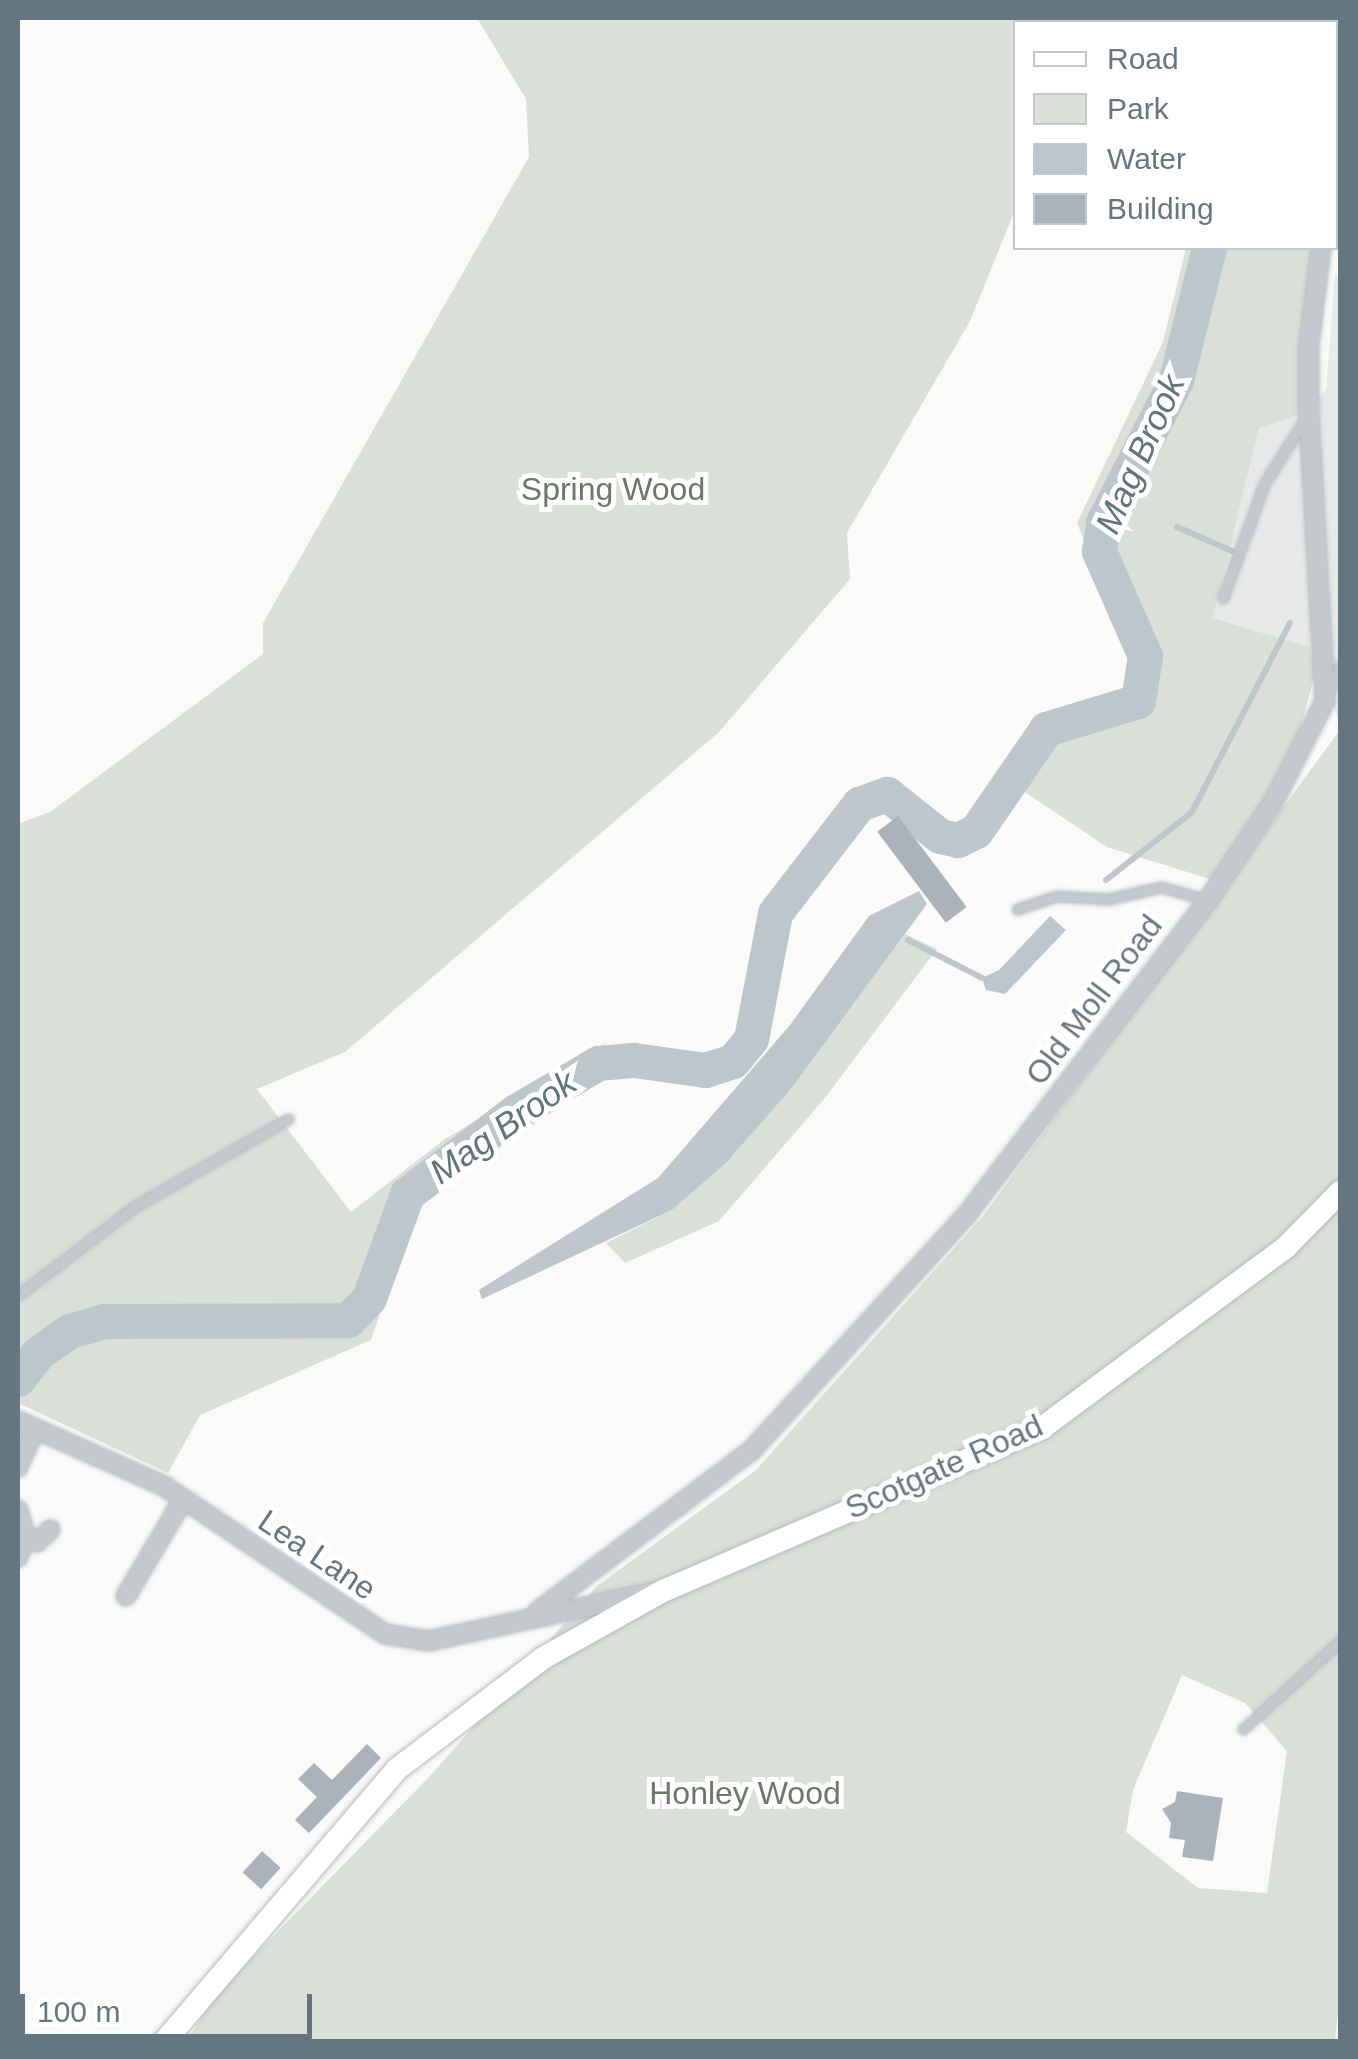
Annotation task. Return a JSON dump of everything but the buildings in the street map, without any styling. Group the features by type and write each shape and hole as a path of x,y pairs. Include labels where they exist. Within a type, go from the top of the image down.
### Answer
{"street":[{"path":"1321,250 1308,414 1325,700"},
{"name":"Old Moll Road","path":"537,1612 750,1451 968,1213 1208,900 1273,803 1325,700"},
{"name":"Scotgate Road","path":"164,2042 397,1768 543,1658 663,1591 1043,1427 1286,1247 1340,1192"},
{"name":"Lea Lane","path":"18,1420 184,1500 385,1634 429,1641 492,1630 537,1612 663,1591"},
{"path":"18,1467 35,1429"},
{"path":"126,1596 184,1500"},
{"path":"18,1510 26,1538 18,1556"},
{"path":"26,1538 37,1542 50,1530"}],"lane":[{"path":"1224,598 1264,484 1308,414"},
{"path":"1325,700 1340,666"},
{"path":"1017,909 1057,896 1108,899 1161,886 1208,900"},
{"path":"18,1295 137,1206 288,1118"},
{"path":"1243,1729 1340,1641"}],"shaded area":[{"path":"1335,275 1340,276 1340,722 1309,647 1213,618 1259,427 1304,413 1326,389"}],"green space":[{"name":"Spring Wood","path":"477,18 1046,18 1013,20 1013,215 970,321 847,533 850,579 719,732 345,1052 257,1089 351,1212 445,1139 604,1044 621,1065 417,1204 371,1340 200,1415 168,1473 18,1403 18,824 50,812 263,654 263,623 529,157 526,99"},
{"path":"1207,18 1337,18 1337,20"},
{"path":"1186,250 1314,250 1304,413 1259,428 1213,618 1309,647 1316,670 1291,763 1216,881 1107,847 1001,776 1038,726 1133,692 1138,680 1077,523 1163,342"},
{"name":"Honley Wood","path":"1340,730 1340,1990 1335,2041 186,2042 215,1996 430,1776 597,1586 756,1470 983,1216","holes":["1182,1675 1245,1703 1287,1751 1267,1893 1198,1888 1126,1832 1133,1790"]},
{"path":"905,934 937,949 824,1099 719,1221 625,1263 606,1243 672,1210 725,1164 791,1089"}],"water":[{"path":"919,891 927,904 791,1089 725,1164 672,1210 482,1299 479,1290 658,1178 790,1025 869,916"},
{"path":"1050,916 1066,930 1005,994 986,990 982,978 999,970"}],"waterway":[{"name":"Mag Brook","path":"18,1379 38,1353 69,1331 104,1321 348,1320 369,1298 407,1194 516,1111 598,1063 634,1060 705,1070 733,1061 751,1039 775,913 859,804 887,794 940,836 958,840 976,831 1046,729 1138,701 1145,656 1099,551 1103,522 1176,380 1208,250"},
{"path":"1177,527 1232,551"},
{"path":"1106,880 1192,812 1290,623"},
{"path":"908,940 982,978"}]}
